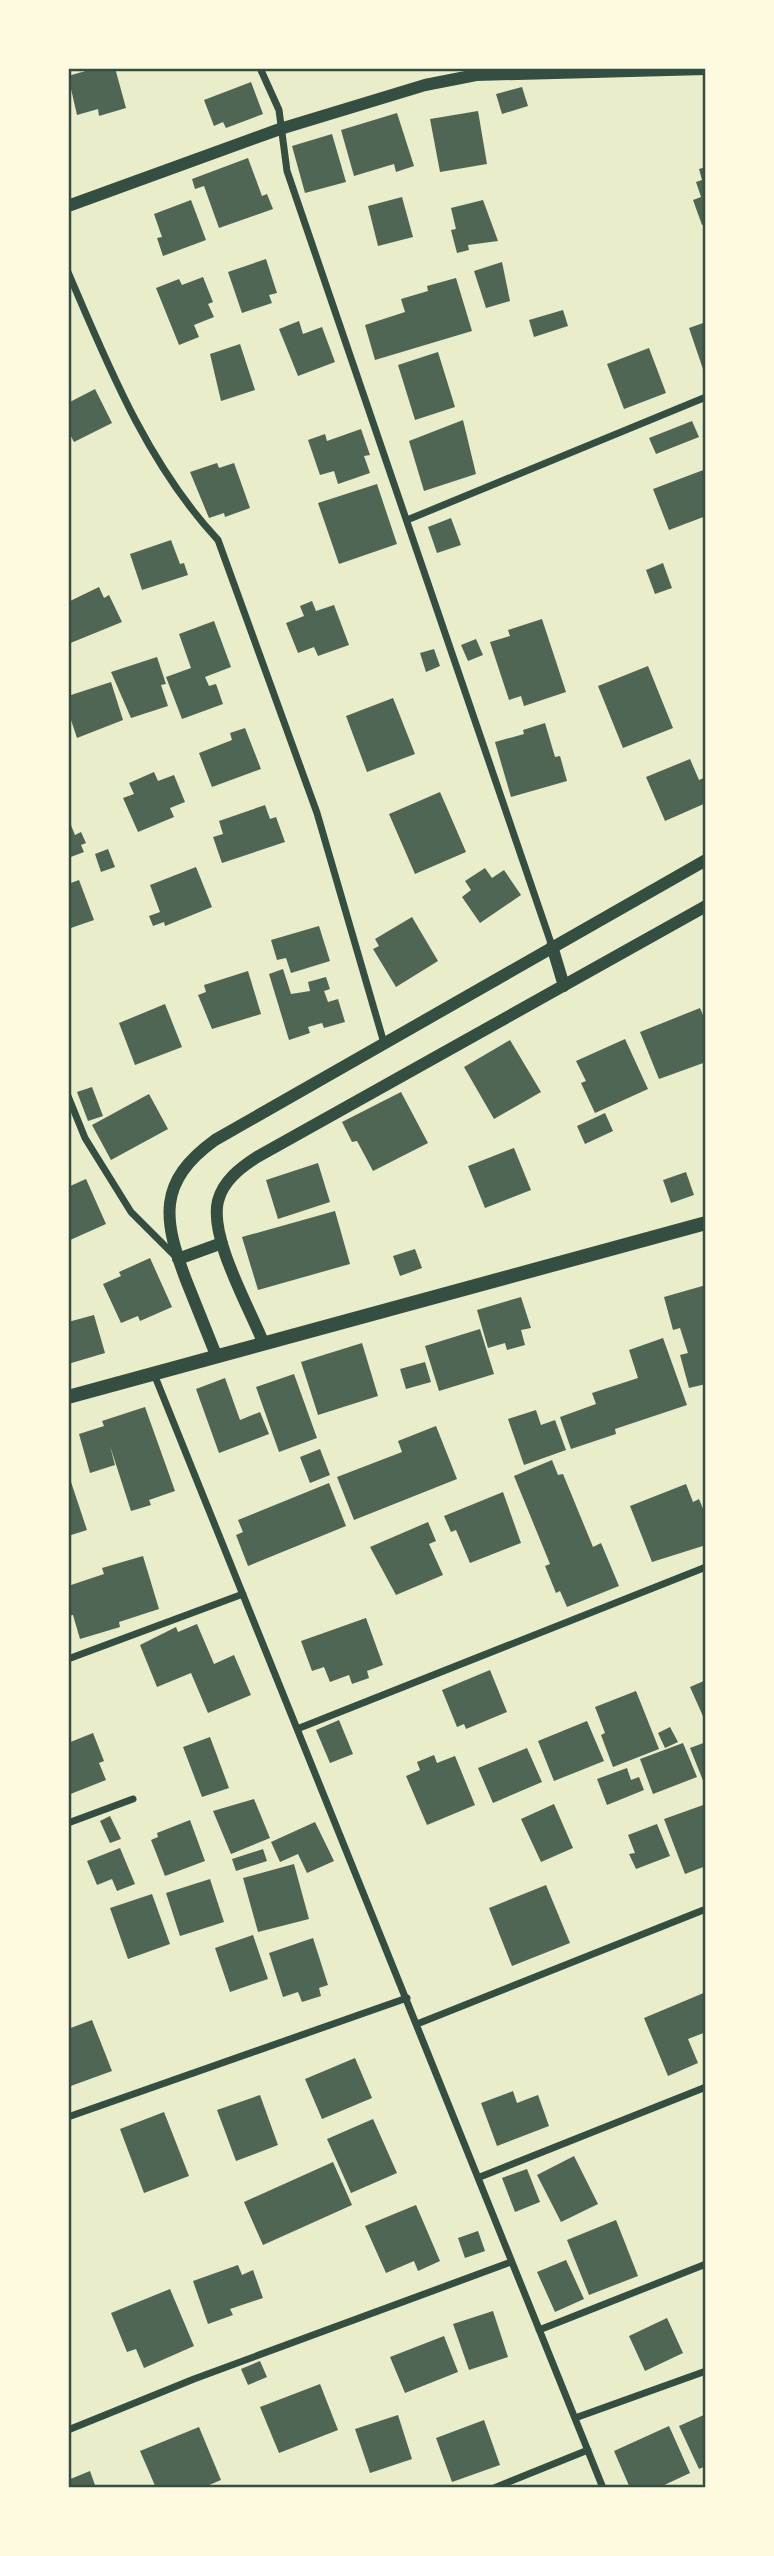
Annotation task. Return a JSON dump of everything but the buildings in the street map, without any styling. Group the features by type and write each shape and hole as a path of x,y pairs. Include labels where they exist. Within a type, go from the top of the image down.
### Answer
{"main road":[{"path":"68,1397 706,1223"}],"street":[{"path":"260,68 279,110 287,171 564,986"},
{"path":"68,206 280,129 425,85 477,75 525,70 706,69"},
{"path":"68,272 102,353 149,445 190,510 218,540 317,813 384,1043"},
{"path":"407,520 706,397"},
{"path":"216,1355 168,1227 167,1211 176,1180 193,1157 215,1140 706,860"},
{"path":"263,1342 222,1243 216,1220 218,1201 234,1174 243,1166 706,906"},
{"path":"68,1096 85,1138 131,1212 178,1259"},
{"path":"178,1259 222,1243"},
{"path":"153,1374 480,2177 603,2488"},
{"path":"298,1729 706,1567"},
{"path":"68,1659 243,1594"},
{"path":"68,1823 133,1799"},
{"path":"417,2024 706,1909"},
{"path":"68,2116 407,1998"},
{"path":"480,2177 706,2087"},
{"path":"68,2430 194,2379 512,2262"},
{"path":"539,2330 706,2264"},
{"path":"575,2418 706,2371"},
{"path":"494,2488 588,2450"}]}
